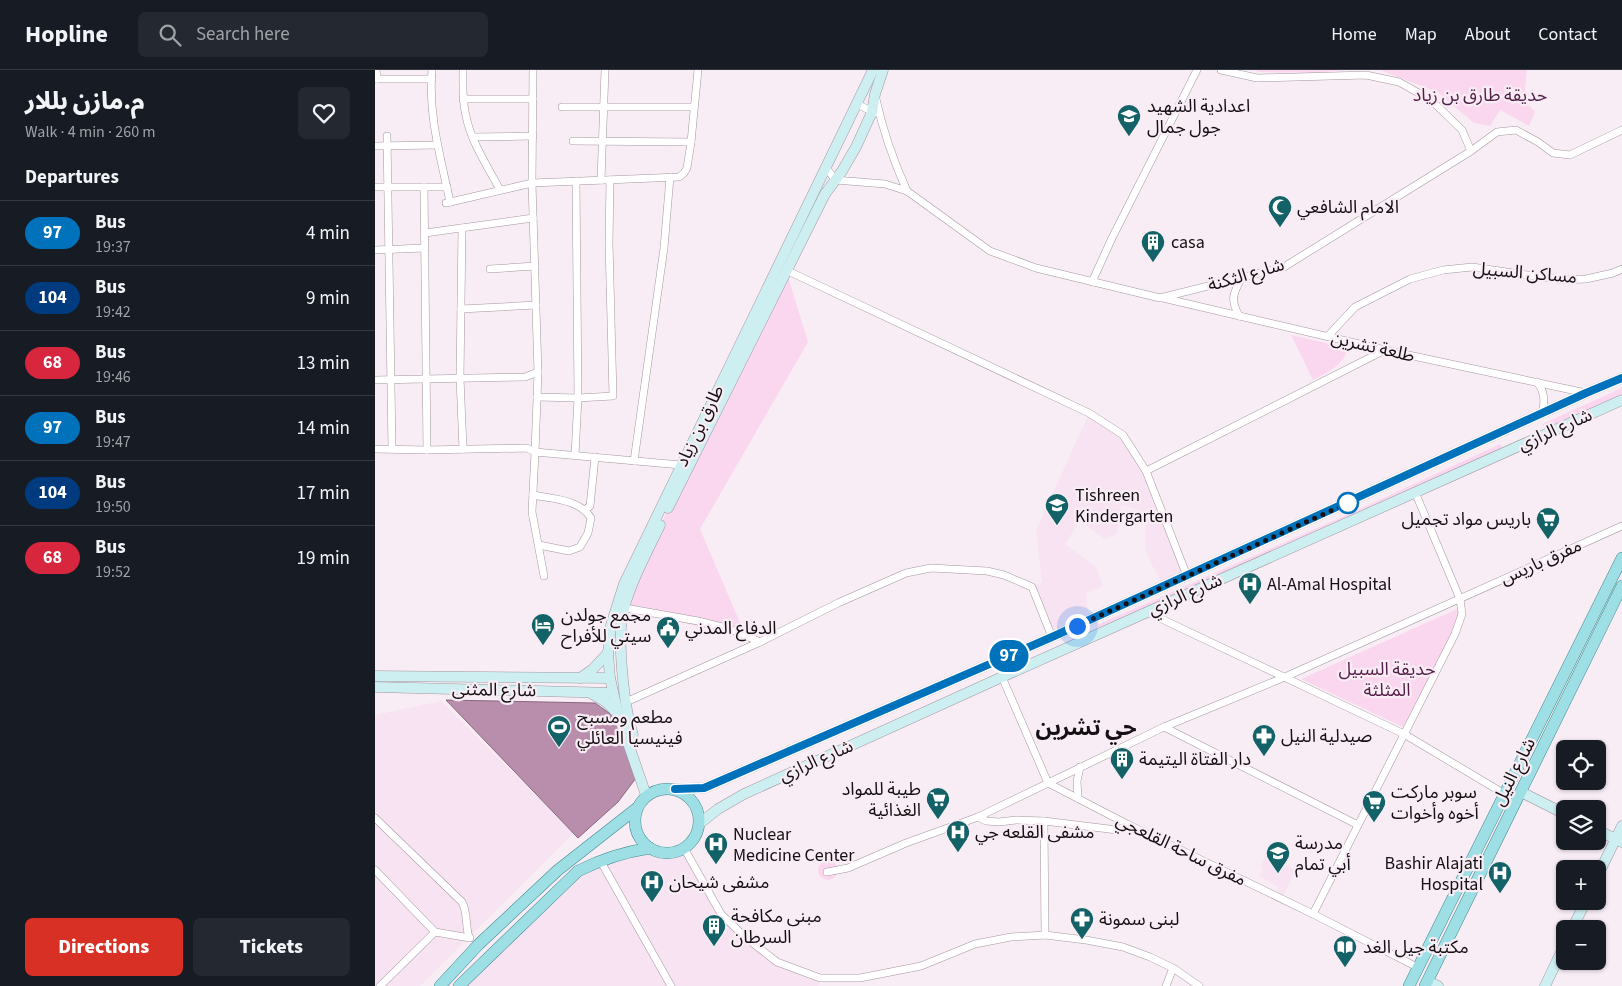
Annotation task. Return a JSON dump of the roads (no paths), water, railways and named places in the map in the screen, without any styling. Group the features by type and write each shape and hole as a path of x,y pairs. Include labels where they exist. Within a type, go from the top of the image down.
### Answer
{"main road":[{"name":"طارق بن زياد","path":"649,794 618,714 608,653 611,625 624,584 873,70"},
{"path":"615,692 624,681 621,640 622,616 642,563 825,194 876,114 875,94 883,70"},
{"path":"440,986 474,940 558,870 637,808 649,794 659,789 704,788 1052,637 1622,378"},
{"name":"شارع الرازي","path":"699,824 718,809 744,794 1622,400"},
{"path":"1506,430 1514,448"},
{"name":"شارع النيل","path":"1409,986 1503,793 1622,558"},
{"name":"شارع النيل","path":"1430,984 1622,586"},
{"path":"580,678 593,669 608,653"},
{"name":"شارع المثنى","path":"375,676 580,678 615,692"},
{"path":"624,681 614,678 615,692 629,726 649,794"},
{"name":"شارع المثنى","path":"375,687 615,692"},
{"path":"589,692 600,698 618,714"},
{"path":"637,808 635,825 640,839 650,848 670,853 684,848 693,840 699,824 699,816 694,802 686,794 675,789"},
{"path":"1521,792 1556,810"},
{"path":"1606,862 1619,841 1622,826"},
{"path":"1606,834 1619,841"},
{"path":"459,986 578,871 600,860 650,848"},
{"path":"1545,986 1556,963"}],"street":[{"path":"376,70 376,79 432,79"},
{"path":"402,70 402,78"},
{"path":"433,70 433,122 447,187 448,202 532,183 679,177 684,174 691,142 698,70"},
{"path":"463,70 463,99 466,118 473,137 500,190"},
{"path":"533,70 532,183 538,372 532,512 544,576"},
{"path":"601,180 605,70"},
{"path":"1092,282 1112,238 1197,70"},
{"path":"1221,70 1257,78 1366,75 1399,82 1431,100 1462,130 1471,151"},
{"path":"463,99 533,99"},
{"path":"857,104 876,114 907,191"},
{"path":"562,107 694,107"},
{"name":"شارع الثكنة","path":"907,191 990,251 1036,268 1160,298 1284,267 1471,151 1497,132 1516,130 1538,142 1553,154 1570,155 1622,130"},
{"path":"387,136 392,448"},
{"path":"473,137 533,136"},
{"path":"573,141 691,142"},
{"path":"375,146 437,145"},
{"path":"826,167 835,180 885,184 907,191"},
{"path":"634,461 664,248 670,177"},
{"path":"537,397 578,398 613,396 609,243 610,180"},
{"path":"575,455 578,398 576,181"},
{"path":"375,187 447,187"},
{"path":"424,187 427,450"},
{"path":"425,233 533,218"},
{"path":"462,228 460,378 463,449"},
{"path":"375,250 425,248"},
{"path":"490,269 535,266"},
{"name":"مساكن السبيل","path":"1328,336 1355,307 1410,279 1443,270 1472,267 1563,280 1587,279 1622,269"},
{"path":"786,270 1089,413 1123,435 1145,471 1187,576"},
{"path":"1239,316 1233,305 1233,297 1242,277"},
{"name":"طلعة تشرين","path":"1160,298 1385,350 1586,393"},
{"path":"461,309 536,305"},
{"path":"1145,471 1385,350"},
{"path":"375,380 525,377 538,372"},
{"path":"1537,382 1544,395 1542,414"},
{"path":"375,449 527,448 535,452 681,465"},
{"path":"585,509 590,506 595,457"},
{"path":"1313,914 1460,624 1463,614 1460,599 1415,492"},
{"path":"533,495 569,502 585,509 591,518 588,532 580,547 569,551 539,545"},
{"name":"مفرق باريس","path":"827,872 848,868 906,843 978,817 1164,728 1285,677 1622,526"},
{"path":"615,692 760,642 838,603 906,574 931,568 987,571 1004,575 1032,587 1052,637"},
{"path":"625,608 698,621 730,629 760,642"},
{"path":"1147,612 1404,734 1503,793"},
{"path":"1002,677 1048,782"},
{"path":"1164,728 1358,825"},
{"path":"1078,798 1077,782 1080,767"},
{"name":"مفرق ساحة القلعجي","path":"1048,782 1129,825 1313,914 1417,967"},
{"path":"978,817 987,821 1016,820 1117,830 1129,825"},
{"path":"375,818 462,902 466,910 465,927 474,940"},
{"path":"1043,822 1045,935"},
{"path":"684,848 721,914 745,937 777,962 820,978 860,978 921,966 975,944 1011,937 1045,935 1123,947 1173,968 1199,986"},
{"path":"600,860 671,986"},
{"path":"375,870 435,932 474,940"},
{"path":"380,986 435,932"},
{"path":"1166,986 1173,968"},
{"path":"819,986 820,978"},
{"path":"860,978 862,986"}],"place":[{"name":"اعدادية الشهيد جول جمال","path":"1129,137"},
{"name":"الامام الشافعي","path":"1280,228"},
{"name":"casa","path":"1153,263"},
{"name":"Tishreen Kindergarten","path":"1057,526"},
{"name":"باريس مواد تجميل","path":"1548,540"},
{"name":"Al-Amal Hospital","path":"1250,605"},
{"name":"مجمع جولدن سيتي للأفراح","path":"543,646"},
{"name":"الدفاع المدني","path":"668,649"},
{"name":"مطعم ومسبح فينيسيا العائلي","path":"559,748"},
{"name":"صيدلية النيل","path":"1264,757"},
{"name":"دار الفتاة اليتيمة","path":"1122,780"},
{"name":"طيبة للمواد الغذائية","path":"938,820"},
{"name":"سوبر ماركت أخوه وأخوات","path":"1374,823"},
{"name":"مشفى القلعه جي","path":"958,853"},
{"name":"Nuclear Medicine Center","path":"716,865"},
{"name":"مدرسة أبي تمام","path":"1278,874"},
{"name":"Bashir Alajati Hospital","path":"1500,894"},
{"name":"مشفى شيحان","path":"652,903"},
{"name":"لبنى سمونة","path":"1082,940"},
{"name":"مبنى مكافحة السرطان","path":"714,947"},
{"name":"مكتبة جيل الغد","path":"1345,968"}],"district":[{"name":"حي تشرين","path":"1086,728"}],"park label":[{"name":"حديقة طارق بن زياد","path":"1480,95"},
{"name":"حديقة السبيل المثلثة","path":"1387,679"}]}
